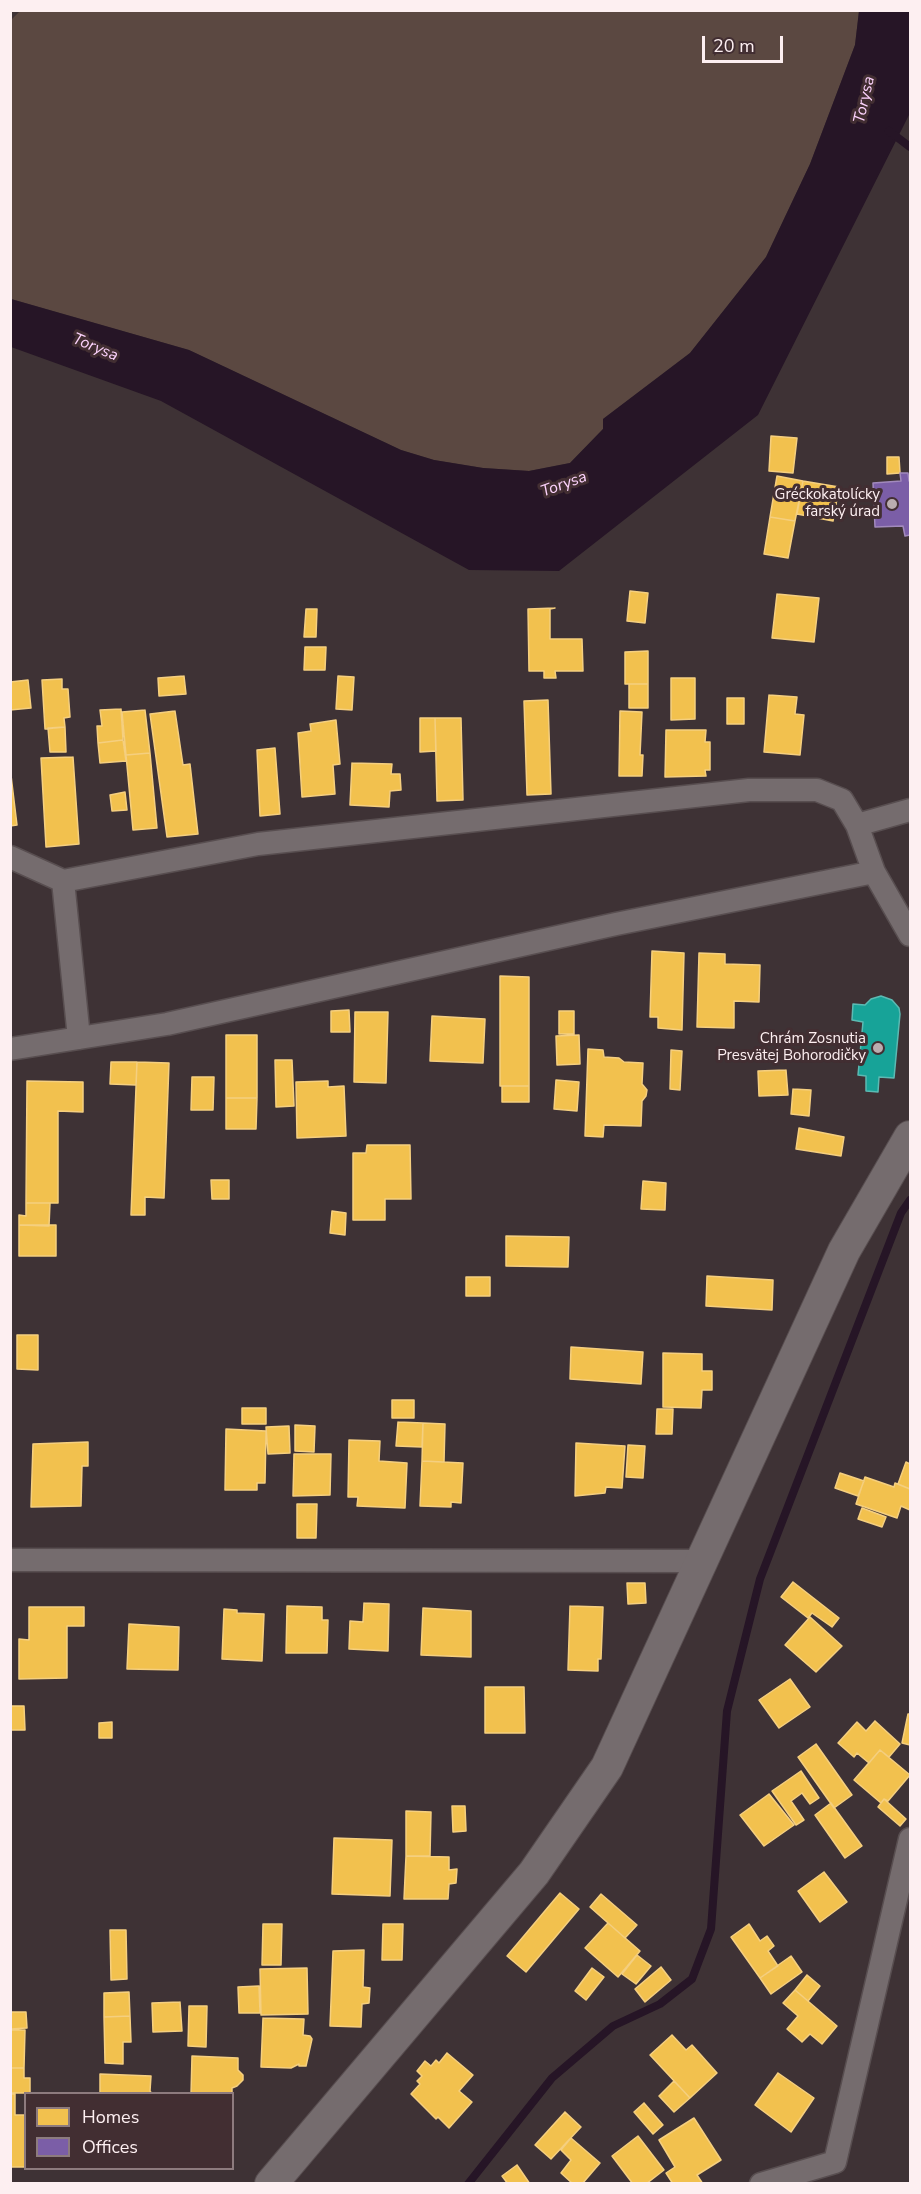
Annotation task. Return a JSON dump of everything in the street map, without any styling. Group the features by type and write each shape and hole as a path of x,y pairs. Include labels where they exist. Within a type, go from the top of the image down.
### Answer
{"street":[{"path":"10,856 63,881 258,844 749,790 818,790 842,800 857,825 874,872 910,935"},
{"path":"857,825 910,810"},
{"path":"10,1049 167,1024 616,924 874,872"},
{"path":"63,881 79,1038"},
{"path":"271,2184 534,1873 607,1767 844,1251 910,1137"},
{"path":"10,1560 701,1561"},
{"path":"761,2184 835,2162 910,1839"}],"shaded area":[{"path":"21,10 859,11 855,45 810,164 766,257 690,353 603,419 603,429 570,463 529,471 483,468 434,460 401,450 189,350 11,299 10,21"}],"water":[{"name":"Torysa","path":"859,11 909,11 910,113 758,415 559,571 469,570 161,401 11,347 11,299 189,350 401,450 434,460 483,468 529,471 570,463 603,429 603,419 690,353 766,257 810,164 855,45"}],"building: Homes":[{"path":"771,436 797,438 793,473 769,471"},
{"path":"887,457 899,457 900,473 887,474"},
{"path":"777,476 803,481 795,521 770,517"},
{"path":"803,481 839,487 833,521 797,514"},
{"path":"770,517 795,521 788,558 764,554"},
{"path":"630,591 648,593 645,623 627,621"},
{"path":"777,594 819,598 814,642 772,638"},
{"path":"555,608 550,609 550,639 582,639 583,671 555,671 556,678 544,678 544,671 529,671 528,609"},
{"path":"306,609 317,609 316,637 304,637"},
{"path":"305,647 326,647 325,670 304,670"},
{"path":"648,651 648,684 625,684 625,652"},
{"path":"184,676 186,694 159,696 158,678"},
{"path":"338,676 354,677 352,710 336,709"},
{"path":"671,678 695,678 695,719 671,720"},
{"path":"62,679 62,689 68,689 70,717 64,718 65,727 45,729 42,680"},
{"path":"28,680 31,708 10,710 10,682"},
{"path":"629,684 648,684 648,708 629,708"},
{"path":"769,695 797,697 795,714 804,715 800,755 764,752"},
{"path":"727,698 744,698 744,724 727,724"},
{"path":"548,700 551,794 527,795 524,701"},
{"path":"121,709 123,740 98,743 97,726 102,726 100,710"},
{"path":"145,710 150,753 126,755 122,712"},
{"path":"175,711 183,765 190,764 198,834 167,837 150,714"},
{"path":"620,711 642,712 640,755 643,755 642,776 619,776"},
{"path":"420,718 435,718 436,751 420,752"},
{"path":"435,718 461,718 463,800 437,801"},
{"path":"336,720 340,764 333,765 335,794 302,797 298,733 311,731 310,724"},
{"path":"65,727 66,752 50,752 48,728"},
{"path":"666,730 706,730 705,742 710,742 710,770 705,770 706,776 665,777"},
{"path":"123,740 126,761 100,763 98,743"},
{"path":"275,748 280,814 260,816 257,750"},
{"path":"150,753 157,828 133,830 126,755"},
{"path":"73,757 79,844 46,847 41,758"},
{"path":"352,763 392,764 391,774 400,774 401,790 390,791 389,807 350,805"},
{"path":"10,767 17,825 10,826"},
{"path":"125,792 127,810 112,811 110,795"},
{"path":"652,951 684,953 682,1030 658,1028 658,1017 650,1017"},
{"path":"699,953 725,954 725,964 760,965 759,1002 734,1001 734,1028 697,1027"},
{"path":"500,976 529,977 529,1086 500,1086"},
{"path":"349,1010 350,1032 331,1032 331,1011"},
{"path":"559,1011 574,1011 574,1034 559,1034"},
{"path":"355,1012 388,1012 386,1083 354,1082"},
{"path":"432,1016 485,1019 483,1063 430,1061"},
{"path":"226,1035 257,1035 257,1098 226,1098"},
{"path":"579,1035 580,1064 557,1065 556,1036"},
{"path":"588,1049 603,1050 604,1057 619,1058 624,1062 643,1063 642,1084 647,1090 642,1101 641,1126 604,1125 603,1137 585,1136"},
{"path":"671,1050 682,1051 680,1090 670,1089"},
{"path":"275,1060 292,1060 294,1106 276,1107"},
{"path":"111,1062 137,1062 136,1085 110,1084"},
{"path":"137,1062 169,1063 164,1198 145,1197 145,1215 131,1215"},
{"path":"786,1070 788,1095 759,1096 758,1071"},
{"path":"192,1077 214,1077 213,1110 191,1110"},
{"path":"556,1080 579,1082 577,1111 554,1109"},
{"path":"27,1081 83,1082 83,1112 58,1111 58,1203 26,1203"},
{"path":"328,1081 328,1087 344,1086 346,1136 297,1138 296,1082"},
{"path":"502,1086 529,1086 529,1102 502,1102"},
{"path":"793,1089 811,1090 809,1116 791,1114"},
{"path":"226,1098 257,1098 256,1129 226,1129"},
{"path":"799,1128 844,1137 841,1156 796,1149"},
{"path":"367,1145 410,1145 411,1199 385,1199 385,1220 353,1220 353,1153 366,1153"},
{"path":"211,1180 229,1180 229,1199 212,1199"},
{"path":"643,1181 666,1183 665,1210 641,1209"},
{"path":"26,1203 50,1203 49,1226 19,1225 19,1215 26,1216"},
{"path":"332,1211 346,1213 345,1235 330,1233"},
{"path":"19,1225 56,1225 56,1256 19,1256"},
{"path":"506,1236 569,1237 568,1267 506,1266"},
{"path":"707,1276 773,1280 772,1310 706,1306"},
{"path":"466,1277 490,1277 490,1296 466,1296"},
{"path":"17,1335 38,1335 38,1370 17,1369"},
{"path":"571,1347 643,1352 641,1384 570,1379"},
{"path":"663,1353 702,1354 702,1371 712,1371 712,1390 702,1390 701,1408 663,1407"},
{"path":"392,1400 414,1400 414,1418 392,1418"},
{"path":"242,1408 266,1408 266,1424 242,1424"},
{"path":"657,1409 673,1409 672,1434 656,1434"},
{"path":"398,1422 423,1423 422,1447 396,1446"},
{"path":"423,1423 445,1424 444,1462 422,1461"},
{"path":"295,1425 315,1426 314,1452 295,1451"},
{"path":"289,1426 290,1453 268,1454 266,1427"},
{"path":"226,1429 266,1431 265,1483 257,1483 257,1490 225,1490"},
{"path":"349,1440 380,1441 379,1461 407,1463 405,1508 357,1506 358,1497 348,1497"},
{"path":"88,1442 88,1466 82,1466 81,1506 31,1507 33,1444"},
{"path":"576,1443 625,1446 622,1488 606,1487 605,1493 575,1496"},
{"path":"628,1445 645,1446 643,1478 626,1477"},
{"path":"294,1454 331,1454 330,1495 293,1496"},
{"path":"422,1461 463,1463 461,1503 451,1502 451,1507 420,1506"},
{"path":"906,1462 910,1464 910,1489 898,1484"},
{"path":"840,1473 864,1481 858,1496 835,1488"},
{"path":"865,1477 894,1487 895,1483 910,1489 910,1510 901,1506 897,1518 856,1504"},
{"path":"297,1504 317,1504 316,1538 297,1538"},
{"path":"862,1508 886,1517 882,1527 858,1519"},
{"path":"793,1582 839,1618 832,1627 812,1613 808,1618 781,1597"},
{"path":"627,1583 645,1583 646,1603 628,1604"},
{"path":"364,1603 389,1604 388,1651 349,1649 350,1621 363,1622"},
{"path":"287,1606 322,1607 322,1620 328,1620 327,1653 286,1653"},
{"path":"570,1606 603,1607 601,1659 598,1659 598,1671 568,1670"},
{"path":"29,1607 84,1607 84,1626 67,1626 67,1678 19,1679 19,1639 29,1640"},
{"path":"423,1608 471,1611 471,1657 421,1655"},
{"path":"224,1609 237,1610 237,1613 264,1614 262,1661 222,1659"},
{"path":"810,1617 842,1646 816,1672 785,1645"},
{"path":"129,1624 179,1627 178,1670 127,1669"},
{"path":"790,1679 810,1707 779,1728 759,1700"},
{"path":"485,1687 524,1687 525,1733 485,1733"},
{"path":"10,1706 24,1706 25,1730 10,1730"},
{"path":"908,1714 910,1714 910,1745 902,1743"},
{"path":"875,1721 900,1744 889,1757 880,1750 869,1763 857,1753 854,1757 838,1743 857,1722 866,1731"},
{"path":"112,1722 112,1738 99,1738 99,1723"},
{"path":"816,1744 852,1795 834,1808 798,1757"},
{"path":"880,1750 910,1775 888,1801 884,1799 881,1803 854,1780"},
{"path":"801,1771 819,1798 810,1804 802,1793 791,1801 804,1820 796,1825 772,1791"},
{"path":"769,1794 794,1825 764,1846 740,1815"},
{"path":"884,1799 906,1819 900,1826 878,1807"},
{"path":"831,1803 862,1846 845,1858 815,1815"},
{"path":"452,1806 465,1806 466,1831 453,1832"},
{"path":"406,1811 431,1812 430,1856 406,1856"},
{"path":"334,1838 392,1840 390,1896 332,1894"},
{"path":"406,1856 449,1857 449,1870 457,1869 456,1883 449,1884 448,1899 404,1899"},
{"path":"824,1872 847,1902 820,1922 798,1891"},
{"path":"560,1893 579,1909 526,1972 507,1956"},
{"path":"601,1894 637,1925 625,1938 590,1907"},
{"path":"608,1923 640,1951 618,1977 585,1948"},
{"path":"263,1924 282,1924 281,1965 262,1965"},
{"path":"383,1924 403,1924 402,1960 382,1960"},
{"path":"749,1924 760,1941 767,1936 774,1946 768,1951 778,1966 760,1978 731,1937"},
{"path":"110,1930 126,1930 127,1979 111,1980"},
{"path":"364,1950 363,1987 370,1988 369,2003 362,2004 361,2027 330,2026 333,1951"},
{"path":"637,1955 651,1966 636,1984 622,1974"},
{"path":"791,1956 802,1972 771,1994 760,1978"},
{"path":"661,1967 671,1980 645,2002 635,1989"},
{"path":"307,1968 308,2014 261,2015 260,1969"},
{"path":"592,1968 604,1977 586,2000 575,1991"},
{"path":"807,1975 820,1986 808,2001 795,1990"},
{"path":"259,1986 260,2013 239,2013 238,1987"},
{"path":"795,1990 837,2026 822,2044 810,2034 802,2042 787,2029 798,2016 783,2003"},
{"path":"129,1992 130,2016 104,2017 104,1993"},
{"path":"180,2002 182,2031 153,2032 152,2003"},
{"path":"189,2006 207,2006 206,2047 188,2046"},
{"path":"10,2012 26,2012 27,2028 10,2029"},
{"path":"130,2016 131,2042 123,2042 123,2064 105,2063 104,2017"},
{"path":"263,2018 304,2019 303,2035 310,2036 312,2039 306,2066 299,2066 299,2064 291,2068 261,2067"},
{"path":"10,2030 25,2030 24,2068 10,2068"},
{"path":"672,2035 686,2050 692,2045 717,2073 690,2098 650,2055"},
{"path":"447,2053 473,2075 459,2091 472,2102 449,2128 438,2117 436,2119 411,2094 420,2084 417,2081 422,2076 417,2071 425,2061 431,2066 436,2060 439,2063"},
{"path":"192,2056 238,2058 238,2070 243,2075 243,2080 232,2088 232,2092 191,2092"},
{"path":"10,2068 24,2068 24,2078 30,2078 30,2092 10,2093"},
{"path":"778,2073 814,2098 791,2132 755,2105"},
{"path":"100,2074 151,2076 151,2092 100,2092"},
{"path":"674,2081 690,2098 674,2112 659,2096"},
{"path":"10,2094 15,2094 15,2115 24,2115 24,2167 10,2167"},
{"path":"644,2103 663,2125 653,2134 634,2112"},
{"path":"565,2112 581,2127 551,2159 535,2145"},
{"path":"694,2118 721,2160 697,2175 703,2184 673,2184 666,2173 675,2167 659,2140"},
{"path":"638,2136 664,2170 646,2184 633,2184 612,2156"},
{"path":"571,2138 600,2163 582,2184 573,2184 561,2173 571,2160 561,2150"},
{"path":"517,2165 530,2184 508,2184 502,2176"}],"building: Offices":[{"name":"Gréckokatolícky farský úrad","path":"900,473 908,473 910,481 910,535 905,536 903,526 875,527 873,483 901,481"}],"building: Public":[{"name":"Chrám Zosnutia Presvätej Bohorodičky","path":"881,996 892,1000 899,1008 900,1014 894,1078 879,1077 878,1092 866,1091 866,1076 858,1075 863,1022 852,1020 853,1004 865,1005 871,999"}],"waterway":[{"path":"889,131 910,147"},
{"path":"468,2184 552,2078 613,2026 660,2004 692,1979 711,1929 727,1711 760,1579 901,1213 910,1200"}],"place":[{"name":"Gréckokatolícky farský úrad","path":"892,504"},
{"name":"Chrám Zosnutia Presvätej Bohorodičky","path":"878,1048"}]}
